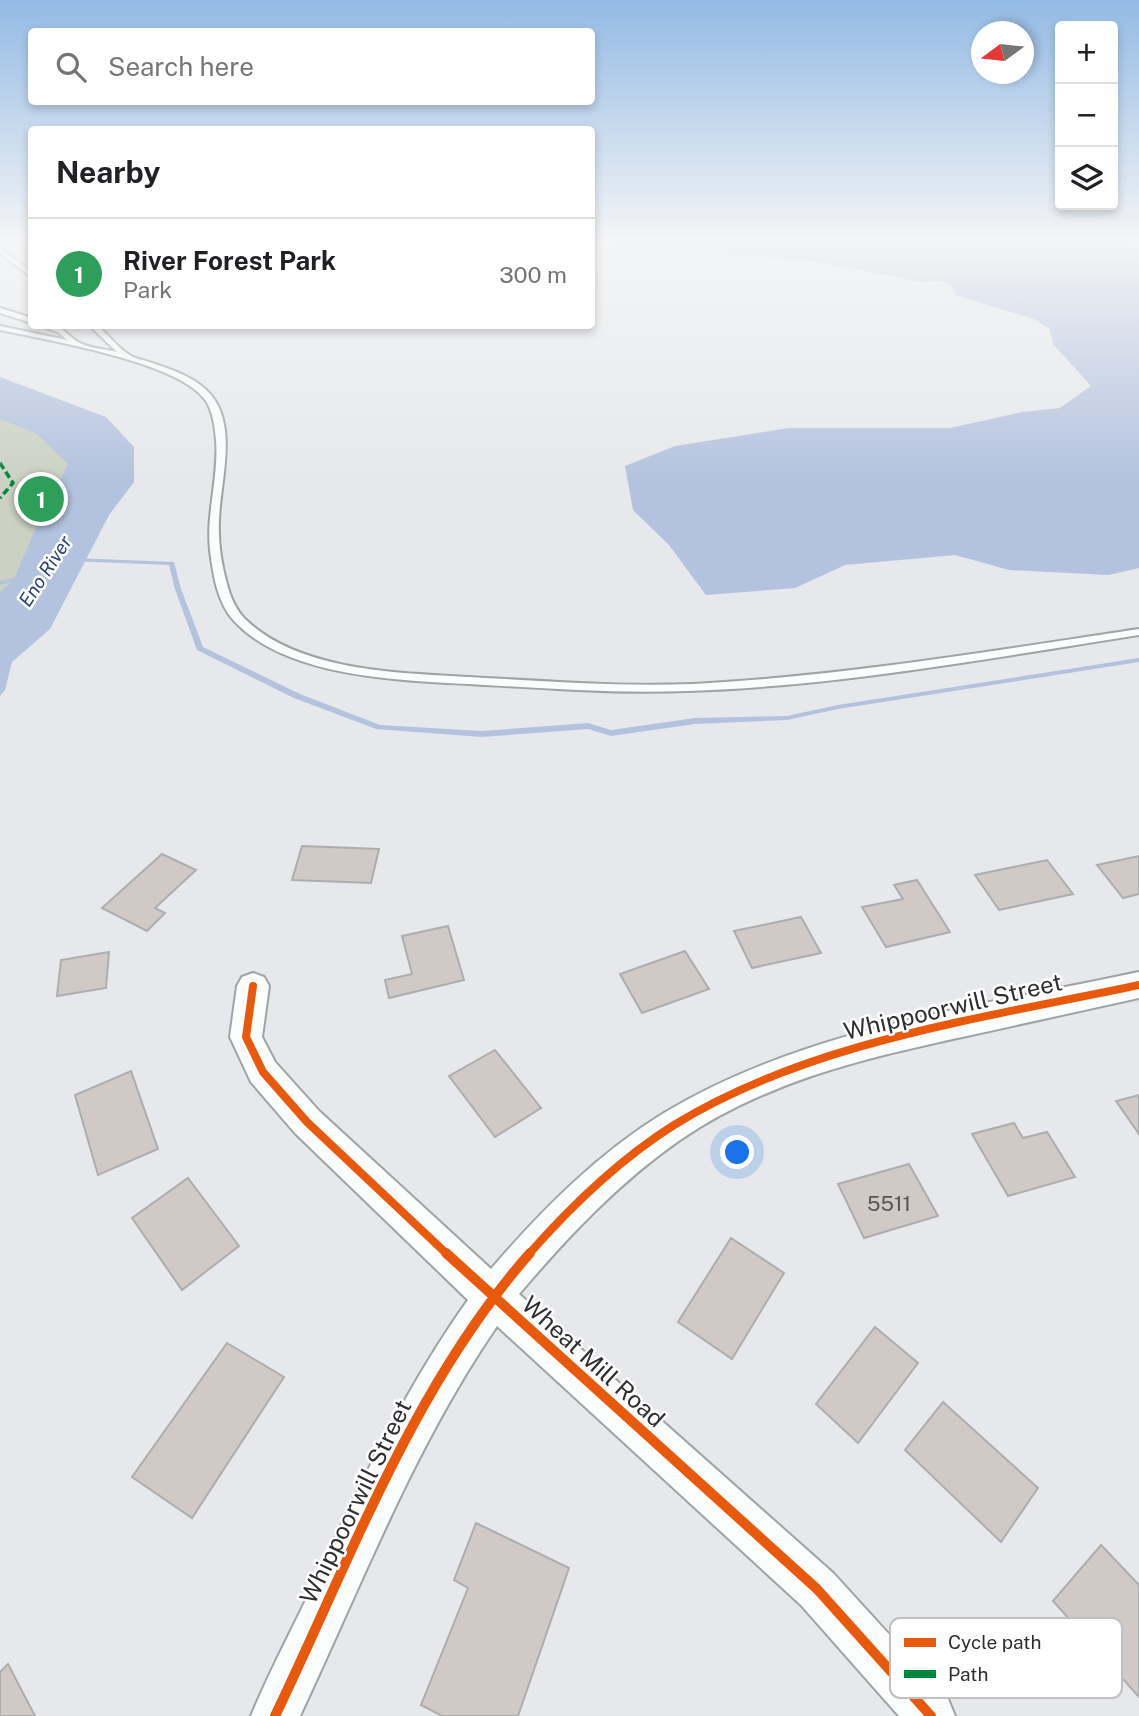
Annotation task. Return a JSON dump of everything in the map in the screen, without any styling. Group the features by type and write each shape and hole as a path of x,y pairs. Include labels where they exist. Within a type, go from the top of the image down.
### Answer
{"street":[{"name":"Whippoorwill Street","path":"275,1716 404,1443 446,1365 492,1296 543,1233 595,1185 680,1122 722,1099 816,1060 858,1046 1139,985"},
{"name":"Wheat Mill Road","path":"253,986 246,1037 262,1072 307,1122 492,1296 817,1589 890,1670"},
{"name":"Wheat Mill Road","path":"915,1698 931,1716"}],"lane":[{"path":"0,328 75,344 174,372 207,397 217,425 221,448 213,511 215,562 234,615 260,640 323,663 407,677 627,689 760,682 906,666 1139,632"},
{"path":"56,329 62,331 75,344"},
{"path":"97,329 130,360"}],"shaded area":[{"path":"0,398 94,443 0,605"}],"water":[{"path":"1036,320 1139,320 1139,568 1108,575 1009,570 955,555 845,565 795,588 706,595 669,545 633,510 625,466 675,446 789,428 950,428 1022,412 1060,408 1091,386 1054,345 1049,328"},
{"name":"Eno River","path":"0,377 106,417 134,447 134,482 109,515 50,629 12,662 5,690 0,696 0,592 14,579 37,525 68,464 37,434 0,419"}],"building":[{"path":"302,846 379,849 371,883 292,880"},
{"path":"162,854 196,870 155,908 165,913 147,931 102,908"},
{"path":"1139,856 1139,894 1123,898 1097,865"},
{"path":"1047,860 1073,894 999,910 975,875"},
{"path":"917,880 950,932 886,947 862,907 903,899 894,885"},
{"path":"801,917 821,953 752,968 734,931"},
{"path":"448,926 464,980 389,998 385,980 412,974 402,936"},
{"path":"685,951 709,989 642,1013 620,974"},
{"path":"109,952 106,988 57,996 61,960"},
{"path":"495,1050 541,1108 495,1137 449,1076"},
{"path":"131,1071 158,1149 98,1175 75,1095"},
{"path":"1139,1095 1139,1134 1116,1101"},
{"path":"1014,1123 1023,1138 1047,1132 1075,1177 1008,1196 972,1134"},
{"path":"909,1164 938,1216 864,1238 838,1184"},
{"path":"188,1178 239,1246 182,1290 132,1218"},
{"path":"731,1238 784,1273 732,1359 678,1322"},
{"path":"875,1327 918,1363 858,1443 816,1404"},
{"path":"227,1343 284,1377 192,1518 132,1477"},
{"path":"943,1402 1038,1488 1001,1542 905,1450"},
{"path":"476,1523 569,1568 518,1716 442,1716 421,1705 468,1588 454,1580"},
{"path":"1101,1545 1139,1585 1139,1697 1122,1678 1122,1618 1068,1618 1053,1601"},
{"path":"8,1664 35,1716 0,1716 0,1672"}],"waterway":[{"name":"Eno River","path":"73,560 172,563 178,589 200,648 297,696 379,727 482,734 588,726 611,733 695,721 787,718 838,707 1139,660"},
{"name":"Eno River","path":"0,583 25,577"}],"marked path":[{"path":"0,463 13,483 0,498"}],"cycle path":[{"path":"275,1716 380,1491 417,1418 458,1348 505,1282 559,1220 623,1163 652,1140 704,1108 768,1078 813,1061 858,1046 1139,985"},
{"path":"253,986 246,1037 263,1072 307,1122 492,1296 817,1589 890,1670"},
{"path":"915,1698 931,1716"}],"place":[{"name":"River Forest Park","path":"41,499"}]}
